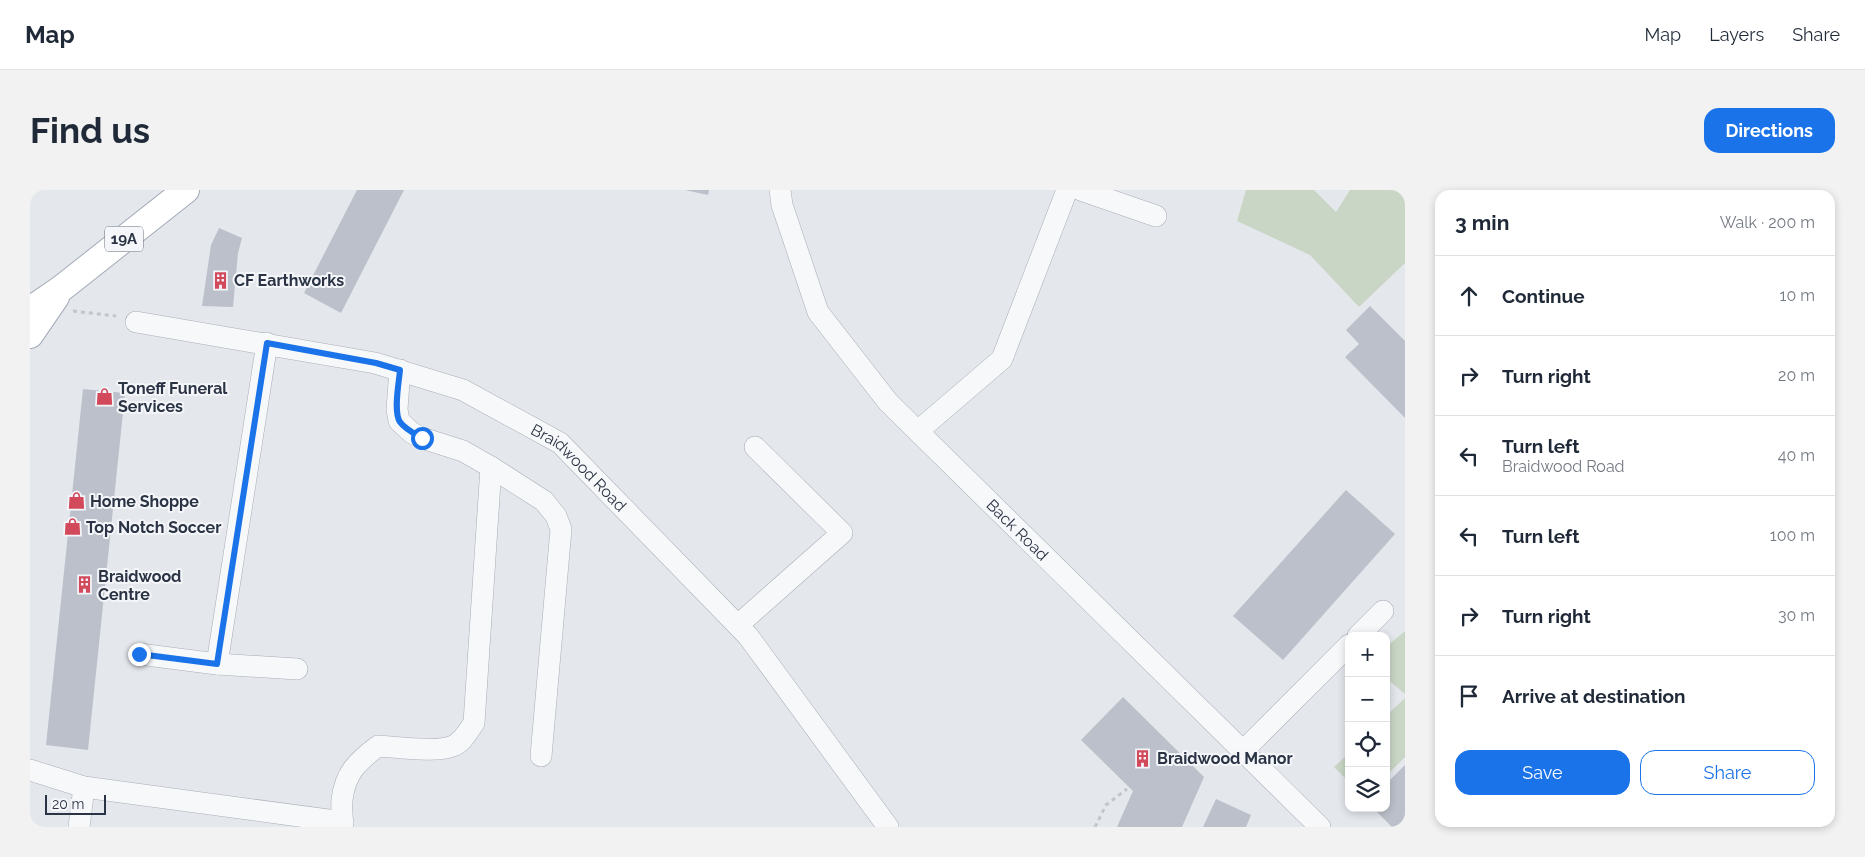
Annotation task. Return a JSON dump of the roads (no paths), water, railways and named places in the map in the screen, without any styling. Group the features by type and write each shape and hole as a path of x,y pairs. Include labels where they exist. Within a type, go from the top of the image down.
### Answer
{"main road":[{"name":"19A","path":"30,310 66,299 186,190"},
{"path":"30,301 66,299"},
{"path":"30,335 66,299"}],"street":[{"name":"Back Road","path":"780,190 782,205 818,312 888,402 1320,827"},
{"path":"918,431 1002,359 1067,190"},
{"path":"1081,190 1156,216"},
{"name":"Braidwood Road","path":"129,319 376,363 463,390 560,443 738,625 754,644 888,827"},
{"path":"217,664 267,343"},
{"path":"400,370 397,410 399,421 422,438 463,451 491,466 544,501 556,516 561,529 541,756"},
{"path":"738,625 842,533 755,447"},
{"path":"34,771 84,788 289,821 343,824 342,800 348,776 358,761 378,746 434,749 453,746 463,738 474,723 491,466"},
{"path":"1362,632 1383,611"},
{"path":"1243,750 1345,649"},
{"path":"139,654 217,664 297,669"},
{"path":"79,827 84,788"}],"place":[{"name":"CF Earthworks","path":"220,280"},
{"name":"Toneff Funeral Services","path":"104,397"},
{"name":"Home Shoppe","path":"76,501"},
{"name":"Top Notch Soccer","path":"72,527"},
{"name":"Braidwood Centre","path":"84,585"},
{"name":"Braidwood Manor","path":"1143,758"}]}
